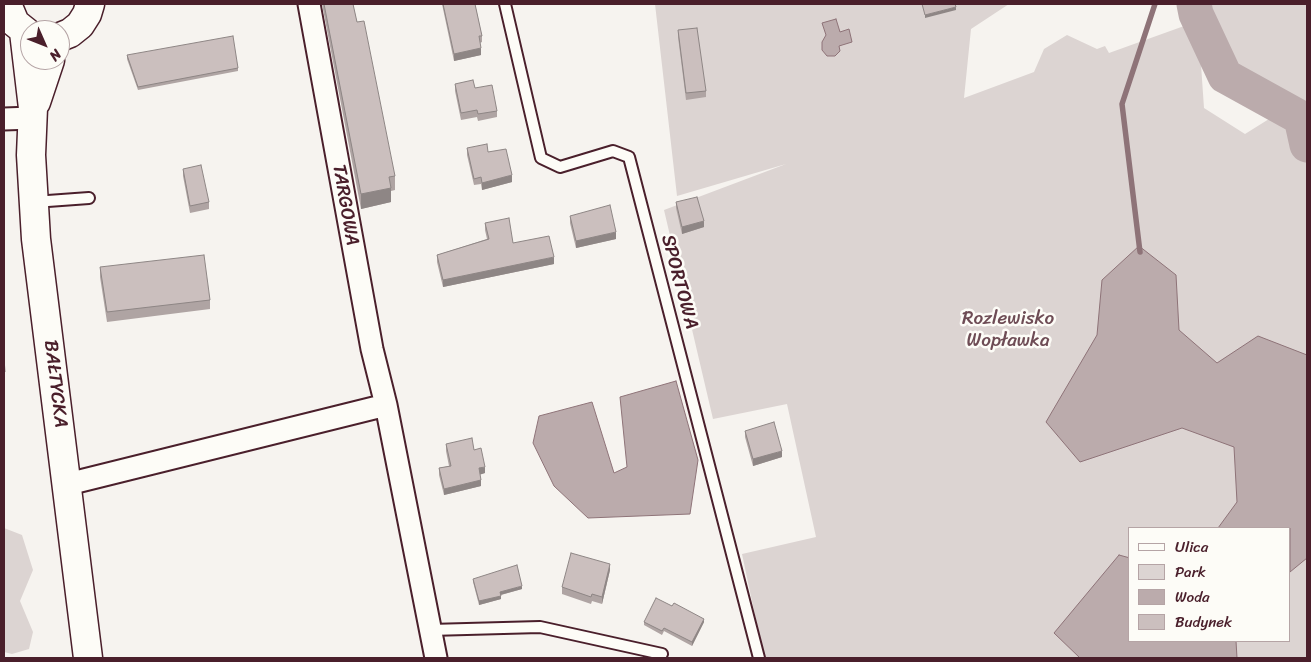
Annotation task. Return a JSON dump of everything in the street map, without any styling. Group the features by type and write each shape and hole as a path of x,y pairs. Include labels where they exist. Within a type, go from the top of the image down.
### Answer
{"main road":[{"path":"7,4 15,23 20,27"},
{"path":"70,33 80,25 87,14 90,4"},
{"name":"BAŁTYCKA","path":"30,70 33,113 31,155 33,202 88,658"},
{"name":"BAŁTYCKA","path":"33,113 47,70"}],"street":[{"name":"TARGOWA","path":"309,4 372,349 386,405 436,658"},
{"path":"4,119 33,113"},
{"path":"68,484 386,405"}],"lane":[{"name":"SPORTOWA","path":"505,4 541,158 560,167 613,151 628,157 759,658"},
{"path":"33,202 89,198"},
{"path":"430,630 540,627 662,654"}],"green space":[{"name":"Rozlewisko Wopławka","path":"655,4 1009,4 971,29 964,98 1034,72 1044,49 1067,35 1097,49 1105,46 1109,53 1198,21 1204,108 1245,134 1285,109 1225,76 1196,14 1194,4 1307,4 1307,658 764,658 742,554 816,537 787,404 713,419 664,210 786,164 677,196"},
{"path":"4,528 22,535 33,570 20,601 33,632 29,649 12,654 4,652"}],"water":[{"path":"836,19 840,32 849,29 852,42 839,46 840,51 835,56 827,56 822,50 822,42 826,35 822,23"},
{"path":"1139,246 1176,275 1179,330 1217,363 1258,336 1307,355 1307,558 1291,571 1291,527 1219,527 1237,502 1234,447 1182,428 1080,462 1046,422 1097,335 1102,280"},
{"path":"676,381 698,460 690,514 588,518 554,486 533,443 539,416 592,402 614,473 627,467 620,397"},
{"path":"1119,555 1128,557 1128,642 1236,642 1237,658 1080,658 1054,633"}],"building":[{"path":"324,4 353,4 357,22 364,21 395,176 389,177 391,188 361,194"},
{"path":"443,4 475,4 482,36 479,36 481,48 454,54"},
{"path":"922,4 955,4 956,7 925,15"},
{"path":"697,28 706,91 686,93 678,30"},
{"path":"233,36 238,68 138,87 127,55"},
{"path":"473,80 475,88 492,85 497,111 478,114 477,110 461,113 455,84"},
{"path":"487,144 488,152 506,149 512,175 482,183 481,177 474,179 467,148"},
{"path":"201,165 209,202 190,206 183,169"},
{"path":"697,197 704,221 682,227 676,202"},
{"path":"610,205 616,232 576,241 570,216"},
{"path":"509,218 513,243 549,236 554,257 443,280 437,255 489,239 485,223"},
{"path":"204,255 210,300 107,312 100,267"},
{"path":"774,422 782,451 753,459 745,431"},
{"path":"472,438 474,450 481,448 485,467 479,468 481,480 444,489 439,468 451,466 446,444"},
{"path":"571,553 610,564 602,597 592,594 591,597 562,587"},
{"path":"517,565 522,586 500,592 501,596 479,601 473,579"},
{"path":"656,598 672,606 674,603 704,619 692,642 664,628 662,631 644,622"}],"waterway":[{"path":"1140,252 1122,104 1155,4"},
{"path":"1194,4 1196,14 1225,76 1301,118 1307,145"}]}
